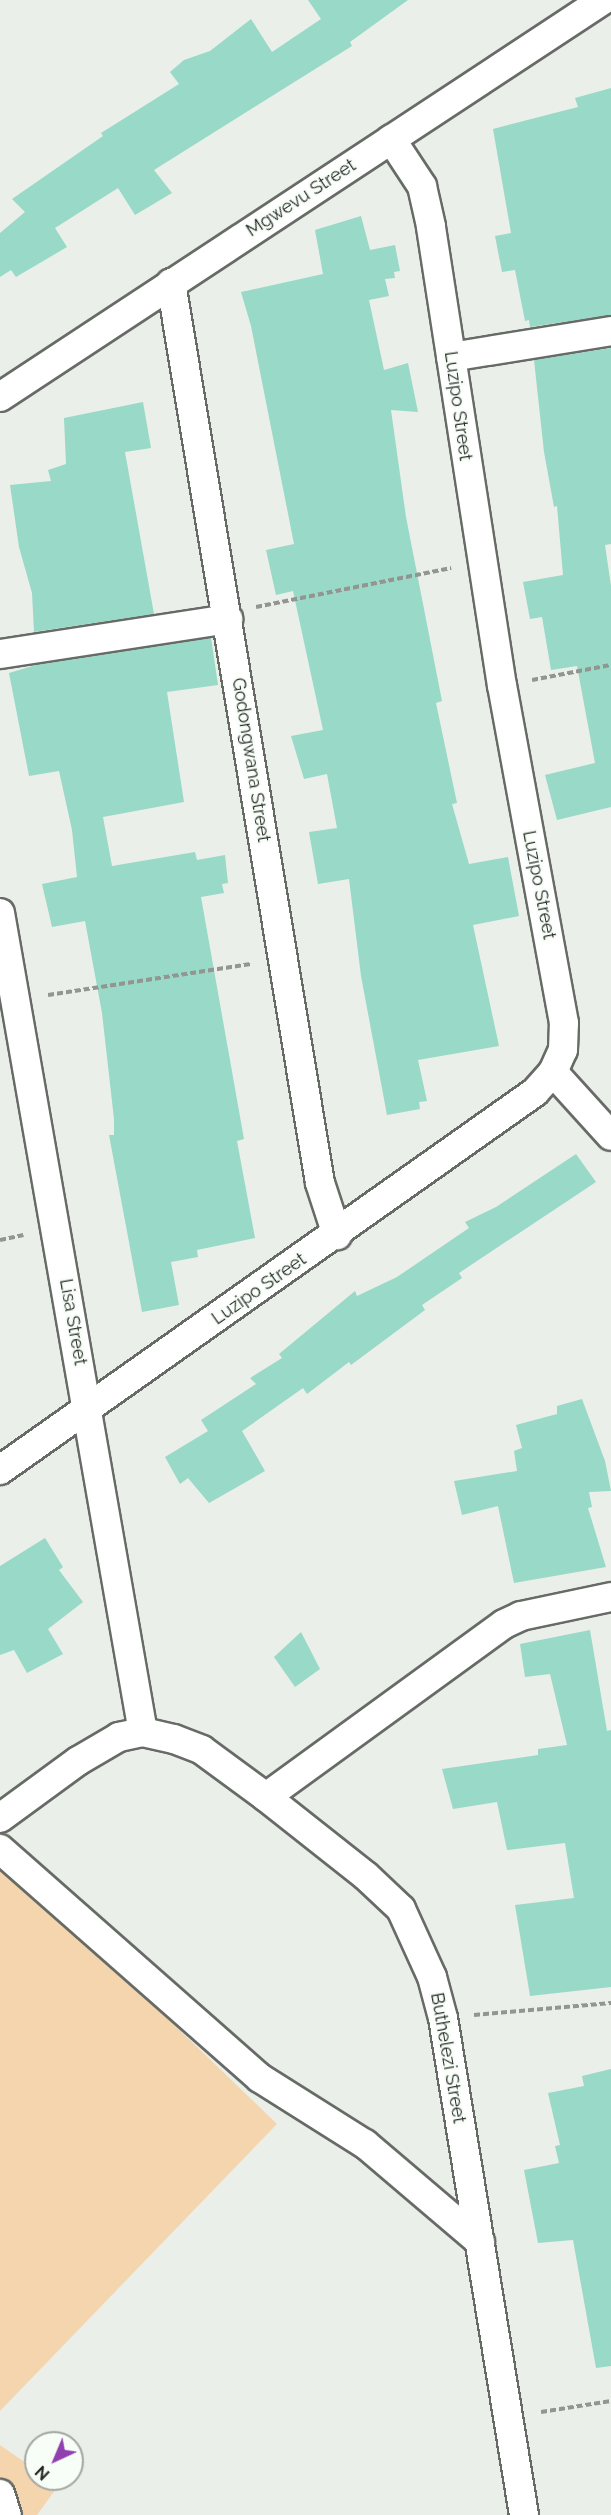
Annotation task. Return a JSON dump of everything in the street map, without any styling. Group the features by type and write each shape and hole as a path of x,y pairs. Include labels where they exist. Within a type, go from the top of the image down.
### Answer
{"street":[{"name":"Mgwevu Street","path":"0,397 603,0"},
{"name":"Luzipo Street","path":"88,1407 337,1235 535,1092 553,1072 563,1050 564,1023 481,562 424,194 391,139"},
{"name":"Godongwana Street","path":"171,283 285,960 320,1183 337,1235"},
{"path":"451,357 611,331"},
{"path":"0,654 227,616"},
{"name":"Lisa Street","path":"0,913 143,1732"},
{"path":"553,1072 611,1136"},
{"path":"0,1470 88,1407"},
{"path":"266,1797 504,1624 521,1616 611,1598"},
{"path":"0,1818 78,1761 119,1737 143,1732"},
{"name":"Buthelezi Street","path":"143,1732 202,1750 366,1876 401,1909 432,1977 444,2018 524,2515"},
{"path":"0,1849 260,2078 365,2144 480,2242"},
{"path":"0,2494 7,2515"}],"path":[{"path":"227,616 481,562"},
{"path":"502,686 611,665"},
{"path":"16,999 285,960"},
{"path":"444,2018 611,2003"},
{"path":"508,2416 611,2401"}],"shaded area":[{"path":"0,1857 277,2124 0,2411"},
{"path":"0,2445 24,2462 24,2491 54,2491 37,2515 0,2515"}],"building":[{"path":"308,0 408,0 350,42 352,46 154,170 172,193 135,215 118,188 55,228 67,247 16,277 11,270 0,277 0,233 25,212 12,199 103,136 101,133 179,84 170,72 184,60 210,51 251,19 272,52 321,19"},
{"path":"611,88 611,315 530,327 529,320 525,321 515,270 502,272 495,236 511,233 493,129 578,107 575,98"},
{"path":"361,216 370,250 395,245 400,271 394,272 395,278 385,279 389,296 369,300 384,370 408,363 418,412 391,410 406,517 442,701 436,703 457,803 452,804 469,864 508,857 519,916 473,925 499,1046 418,1060 427,1101 419,1102 420,1109 387,1115 361,976 349,879 318,884 309,832 337,828 327,774 304,779 291,736 323,730 293,591 276,595 266,550 294,544 251,326 241,292 323,274 315,230"},
{"path":"611,348 611,544 605,545 611,586 611,807 557,820 545,775 595,763 577,666 551,670 542,617 530,619 523,582 563,575 557,506 554,507 544,452 534,360"},
{"path":"143,402 151,448 125,452 154,614 34,632 32,593 19,547 10,485 51,481 48,470 66,464 64,418"},
{"path":"211,638 218,685 167,692 184,802 103,817 112,866 195,852 197,860 225,855 228,883 222,884 224,893 201,897 244,1139 237,1141 255,1238 197,1250 198,1257 171,1262 179,1305 142,1312 109,1135 114,1135 114,1119 102,1013 85,921 52,927 42,884 77,877 72,830 59,771 29,776 9,673 36,665"},
{"path":"576,1154 596,1182 459,1273 462,1278 422,1305 425,1310 351,1365 349,1362 307,1394 303,1388 242,1431 265,1471 209,1503 188,1478 180,1484 165,1457 208,1431 201,1420 256,1384 250,1378 282,1358 279,1354 355,1291 357,1296 397,1277 469,1228 465,1222 496,1207"},
{"path":"582,1399 605,1461 611,1491 589,1492 592,1507 588,1508 606,1567 514,1583 498,1506 462,1515 454,1481 517,1471 514,1451 522,1448 516,1425 557,1414 557,1406"},
{"path":"45,1538 63,1567 59,1570 83,1602 48,1629 63,1654 27,1673 14,1650 0,1655 0,1566"},
{"path":"590,1630 607,1731 611,1730 611,1987 530,1996 515,1905 574,1898 565,1843 507,1850 497,1802 453,1809 442,1769 538,1755 538,1749 567,1745 550,1674 525,1677 520,1644"},
{"path":"301,1632 320,1669 295,1687 274,1657"},
{"path":"611,2069 611,2366 596,2368 573,2240 538,2243 524,2170 559,2163 555,2146 560,2145 548,2093 584,2086 582,2076"}]}
